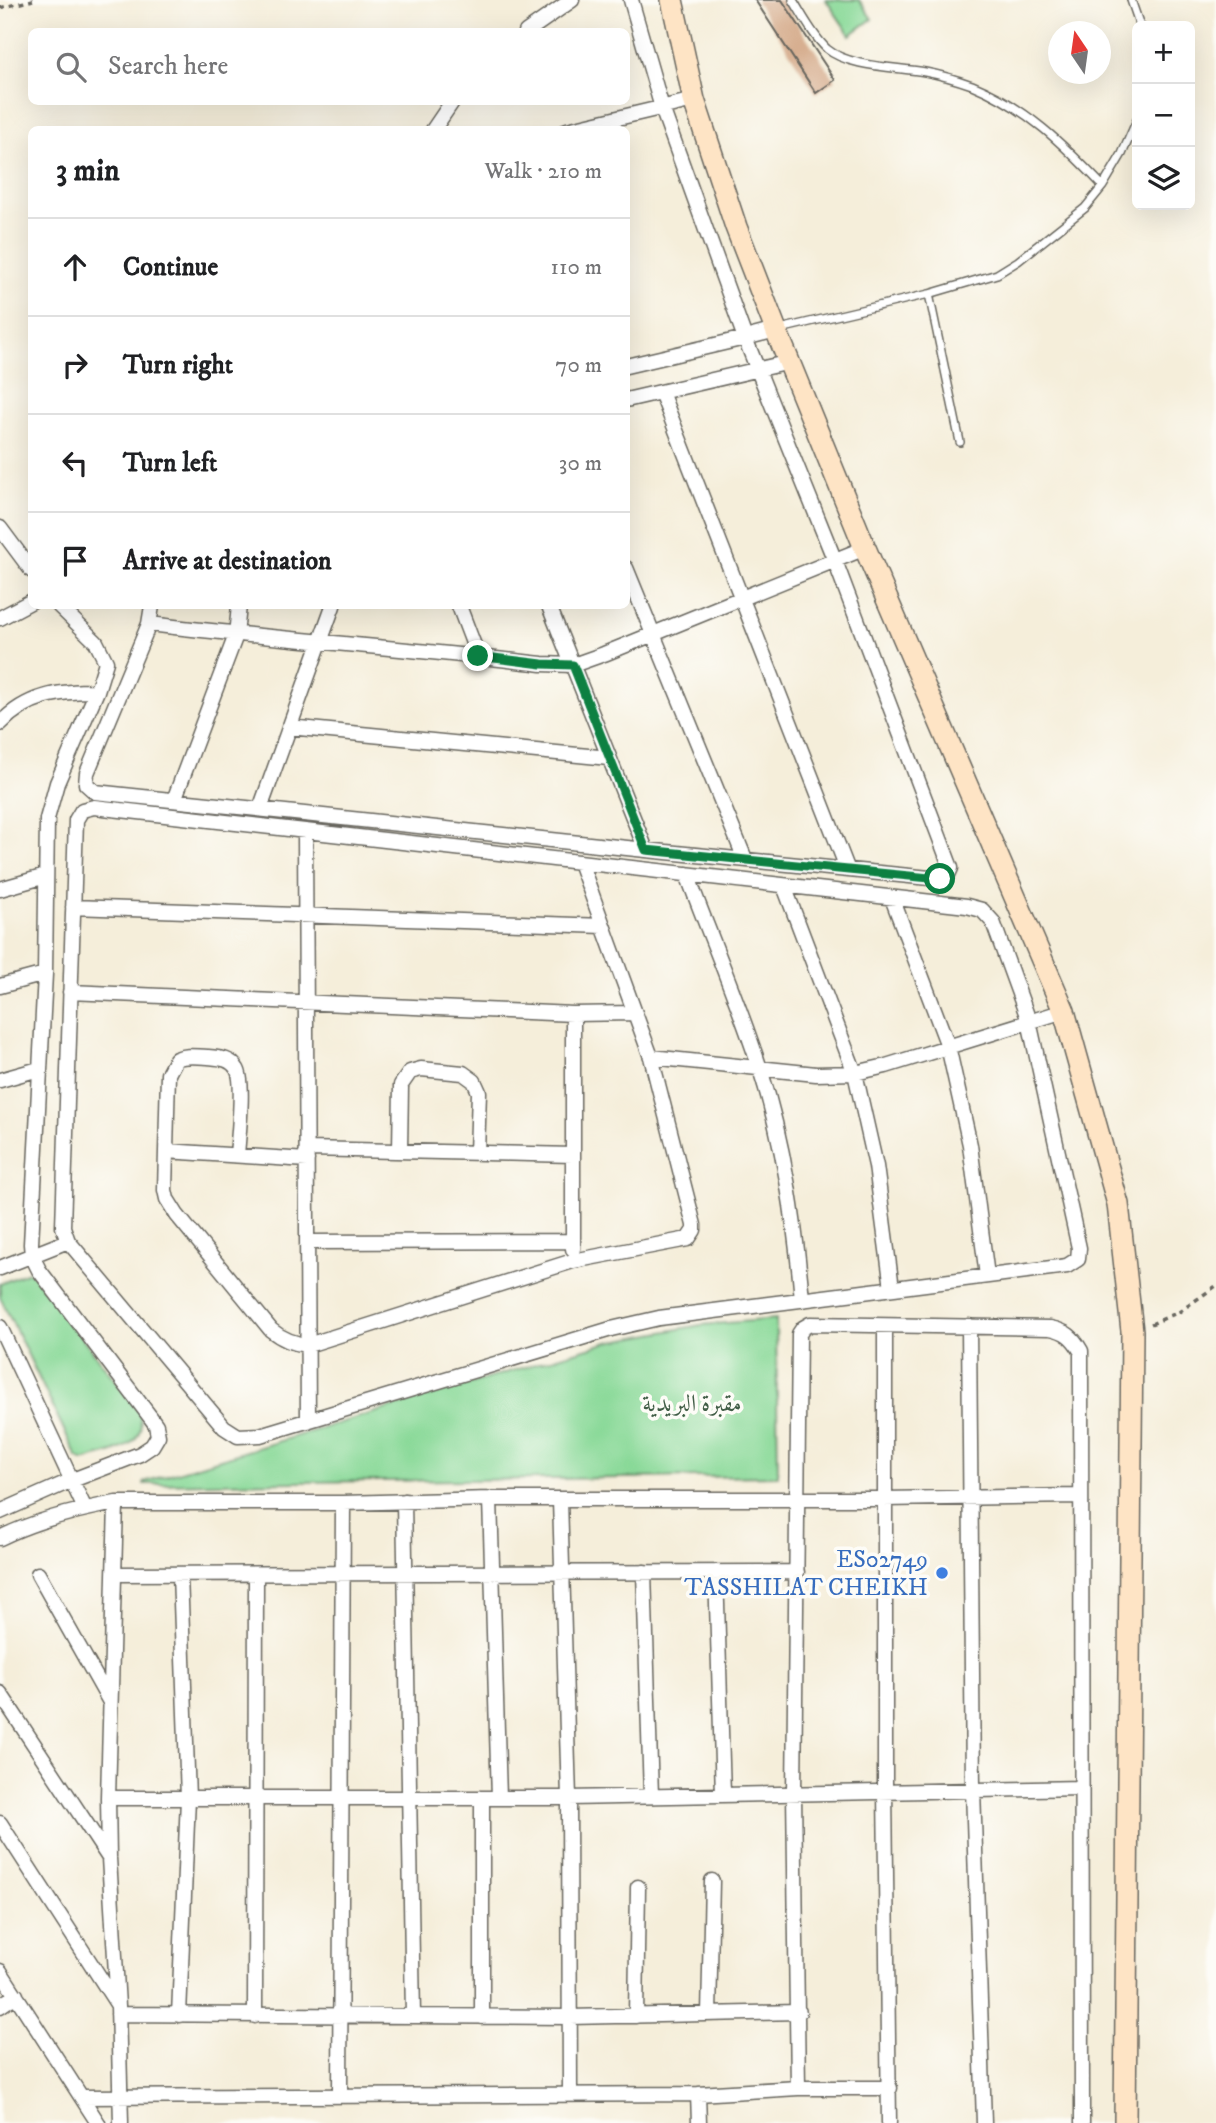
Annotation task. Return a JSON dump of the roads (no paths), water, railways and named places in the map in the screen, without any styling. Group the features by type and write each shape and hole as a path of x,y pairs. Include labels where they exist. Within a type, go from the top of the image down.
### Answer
{"street":[{"path":"532,28 572,0"},
{"path":"152,609 149,624 85,779 89,789 96,792 944,879 951,872 835,561 745,338 662,108 631,0"},
{"path":"672,0 694,100 736,227 865,548 1064,1011 1118,1204 1132,1331 1125,2123"},
{"path":"584,126 694,100"},
{"path":"436,126 450,105"},
{"path":"630,365 776,330"},
{"path":"630,399 790,362"},
{"path":"661,392 847,868"},
{"path":"0,528 28,566"},
{"path":"149,624 236,635 573,665 865,548"},
{"path":"630,578 745,859"},
{"path":"0,618 28,603"},
{"path":"0,1512 147,1451 156,1441 157,1430 151,1418 39,1270 32,1256 45,974 45,837 49,804 105,667 105,657 96,642 63,609"},
{"path":"174,800 236,635 239,609"},
{"path":"260,809 332,609"},
{"path":"460,609 478,656"},
{"path":"550,609 646,850"},
{"path":"0,724 21,706 37,698 68,691 97,691"},
{"path":"289,727 609,758"},
{"path":"94,807 305,831 975,907 989,915 1030,1021 1079,1253 1075,1263 683,1314 635,1323 253,1437 230,1433 64,1233 76,820 79,813 94,807"},
{"path":"305,831 308,1421"},
{"path":"237,1155 240,1082 237,1068 226,1059 191,1056 176,1059 170,1068 166,1151 165,1190 172,1207 271,1330 284,1339 307,1345 573,1261 683,1241 694,1230 651,1057 580,862"},
{"path":"687,874 760,1068 788,1183 802,1298"},
{"path":"0,889 46,876"},
{"path":"784,886 855,1073 876,1167 892,1288"},
{"path":"892,898 948,1046 970,1145 987,1276"},
{"path":"73,907 603,926"},
{"path":"0,986 45,974"},
{"path":"71,992 573,1014 635,1013"},
{"path":"651,1057 833,1074 855,1073 886,1066 1064,1011"},
{"path":"573,1014 573,1261"},
{"path":"0,1080 39,1069"},
{"path":"400,1151 401,1085 410,1072 421,1069 463,1073 474,1081 479,1092 477,1153"},
{"path":"166,1151 237,1155 400,1151 573,1155"},
{"path":"0,1268 68,1241"},
{"path":"307,1242 573,1241"},
{"path":"798,2088 794,1793 799,1334 810,1324 1050,1328 1063,1331 1074,1339 1081,1351 1082,2123"},
{"path":"885,1326 885,1790 889,2123"},
{"path":"969,1326 973,1789 984,2123"},
{"path":"0,1328 85,1509"},
{"path":"0,1538 85,1509 116,1503 1081,1496"},
{"path":"490,1499 499,1798"},
{"path":"560,1500 569,1798 570,2094"},
{"path":"404,1501 413,2016"},
{"path":"116,1503 108,1798 121,2123"},
{"path":"340,2095 343,1503"},
{"path":"644,1572 651,1796"},
{"path":"716,1572 723,1794"},
{"path":"114,1574 797,1572"},
{"path":"38,1574 110,1704"},
{"path":"179,2015 188,1798 180,1574"},
{"path":"255,2016 256,1574"},
{"path":"0,1693 109,1858"},
{"path":"108,1798 569,1798 1081,1788"},
{"path":"482,1798 482,2017"},
{"path":"0,1823 118,2010"},
{"path":"709,2014 712,1881"},
{"path":"636,2016 638,1887"},
{"path":"0,1971 98,2123"},
{"path":"0,2006 16,1995"},
{"path":"118,2010 179,2015 482,2017 799,2012"},
{"path":"81,2097 698,2094 798,2088 890,2088"},
{"path":"698,2094 699,2123"}],"lane":[{"path":"793,0 817,37 839,57 929,73 969,84 1007,101 1063,144 1103,186"},
{"path":"1131,0 1138,21"},
{"path":"776,330 929,294 997,274 1018,261 1085,208 1103,186 1132,131"},
{"path":"929,294 960,442"}],"place":[{"name":"ES02749 TASSHILAT CHEIKH","path":"942,1573"}],"park label":[{"name":"مقبرة البريدية","path":"692,1403"}]}
